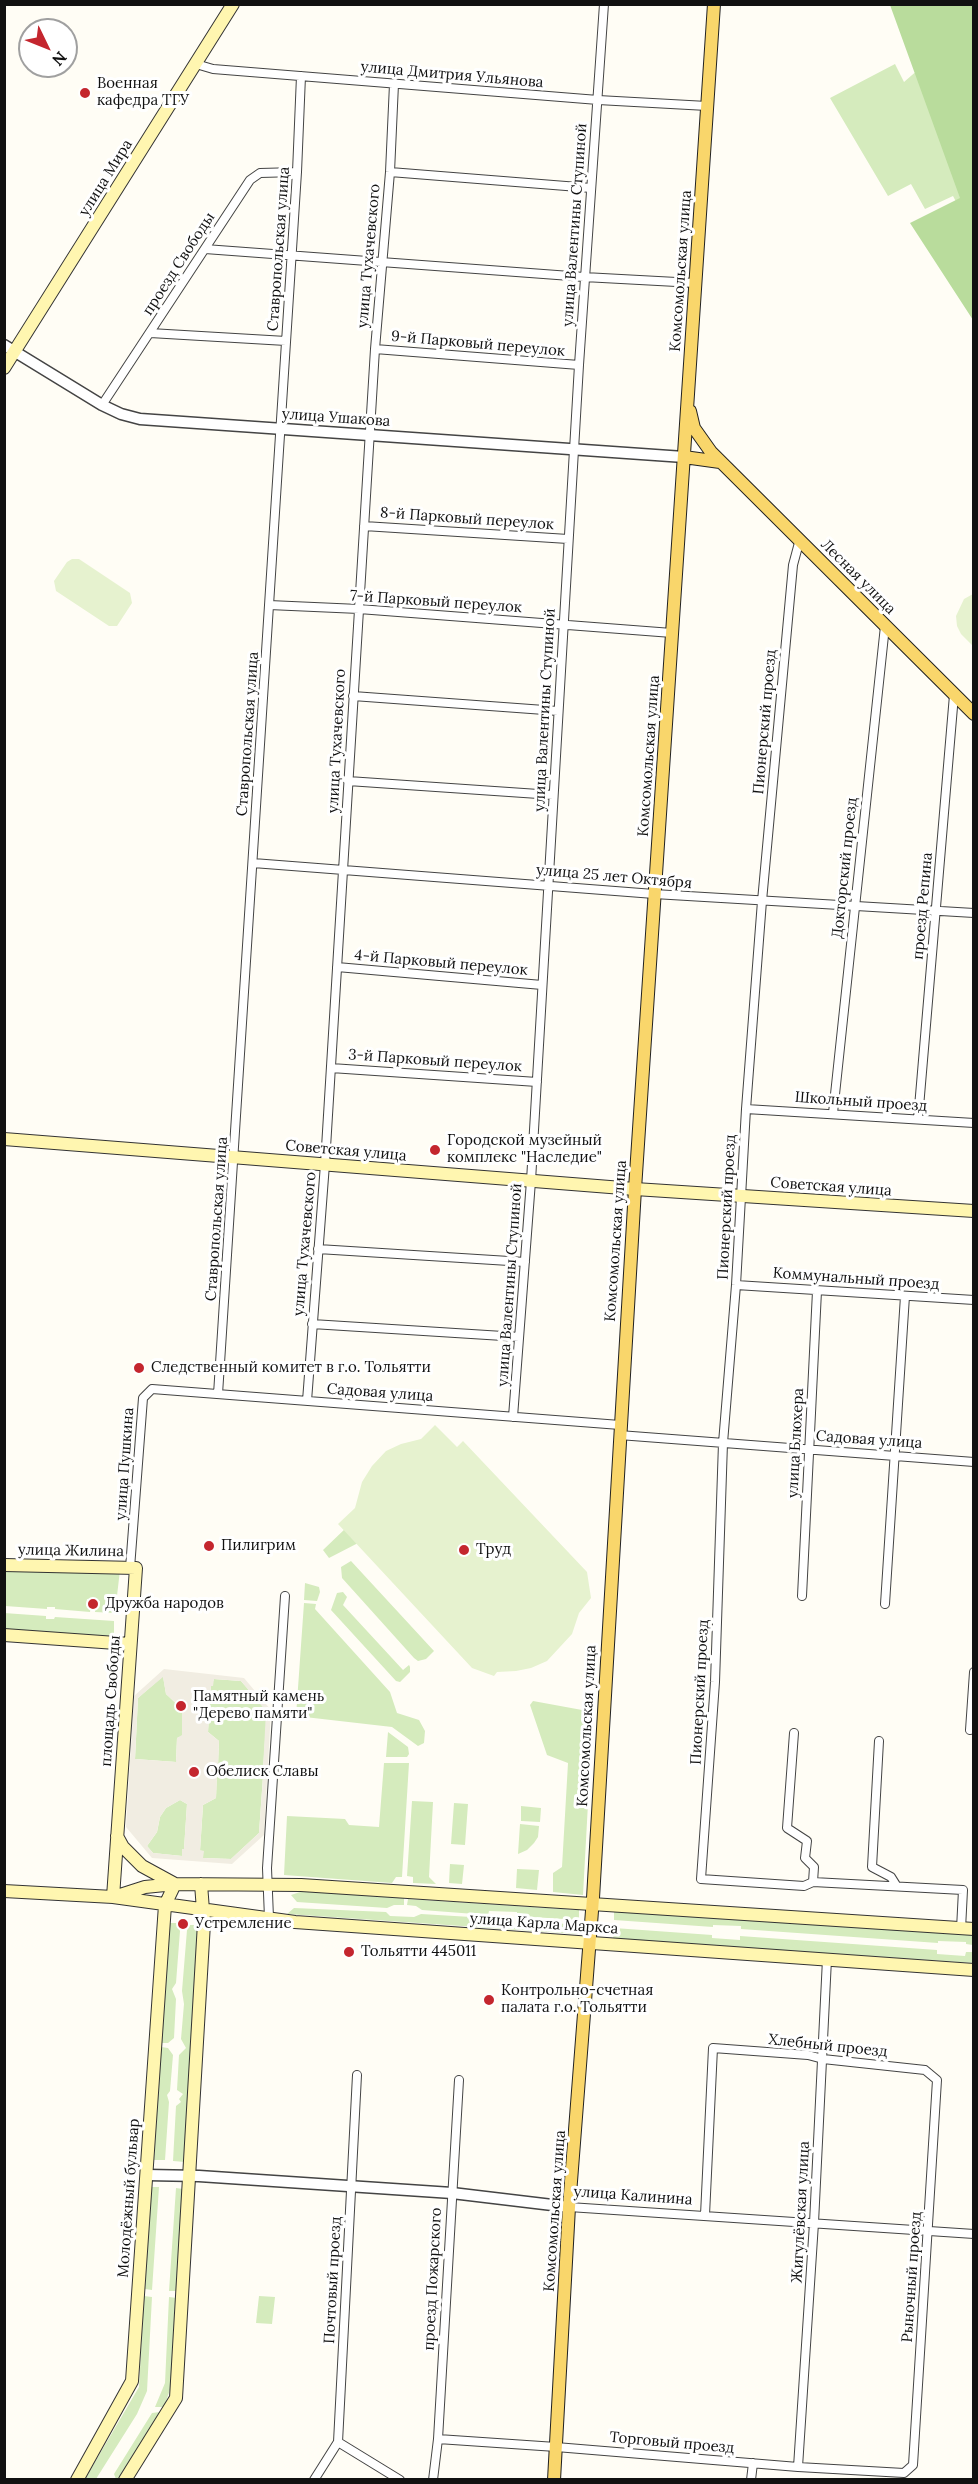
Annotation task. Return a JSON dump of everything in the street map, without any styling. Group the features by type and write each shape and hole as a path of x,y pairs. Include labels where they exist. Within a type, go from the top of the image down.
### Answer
{"main road":[{"name":"улица Мира","path":"4,368 10,349 233,4"},
{"name":"Комсомольская улица","path":"554,2480 568,2207 575,2145 592,1904 634,1189 714,4"},
{"name":"Лесная улица","path":"688,392 694,428 720,462 974,714"},
{"path":"684,458 720,462"},
{"name":"Советская улица","path":"4,1139 634,1189 974,1211"},
{"name":"улица Жилина","path":"4,1565 133,1568"},
{"name":"площадь Свободы","path":"113,1897 133,1568"},
{"path":"4,1635 130,1644"},
{"path":"117,1836 123,1847 142,1866 175,1884 165,1905"},
{"name":"улица Карла Маркса","path":"113,1897 145,1887 175,1884 301,1885 974,1929"},
{"path":"125,2480 176,2398 204,1909 201,1884"},
{"name":"улица Карла Маркса","path":"4,1891 113,1897 295,1922 974,1970"},
{"name":"Молодёжный бульвар","path":"77,2480 132,2381 165,1905"}],"street":[{"name":"улица Валентины Ступиной","path":"513,1417 531,1181 584,277 604,4"},
{"name":"улица Дмитрия Ульянова","path":"196,64 213,69 394,84 707,106"},
{"name":"Ставропольская улица","path":"218,1394 235,1157 297,172 301,76"},
{"name":"улица Тухачевского","path":"307,1401 325,1164 375,349 390,172 394,84"},
{"name":"проезд Свободы","path":"102,405 250,180 260,173 297,172"},
{"path":"390,172 591,188"},
{"path":"205,249 584,277 694,282"},
{"path":"150,333 286,341"},
{"name":"улица Ушакова","path":"10,349 102,405 121,414 140,419 684,458"},
{"name":"9-й Парковый переулок","path":"375,349 579,365"},
{"name":"8-й Парковый переулок","path":"364,526 568,539"},
{"name":"Пионерский проезд","path":"800,539 793,564 762,901 746,1109 736,1285 723,1443 714,1700 701,1879 804,1886 813,1882"},
{"name":"7-й Парковый переулок","path":"269,604 672,633"},
{"name":"Докторский проезд","path":"833,1113 885,626"},
{"name":"проезд Репина","path":"918,1119 954,695"},
{"path":"353,696 558,711"},
{"path":"348,781 553,795"},
{"name":"улица 25 лет Октября","path":"253,863 548,884 654,894 974,914"},
{"name":"4-й Парковый переулок","path":"337,967 542,985"},
{"name":"3-й Парковый переулок","path":"331,1068 537,1082"},
{"name":"Школьный проезд","path":"746,1109 974,1123"},
{"path":"318,1249 525,1262"},
{"name":"Коммунальный проезд","path":"736,1285 974,1300"},
{"name":"улица Блюхера","path":"802,1596 817,1291"},
{"path":"885,1604 905,1296"},
{"path":"312,1324 519,1337"},
{"name":"Садовая улица","path":"143,1398 152,1389 218,1394 513,1417 723,1443 974,1462"},
{"name":"улица Пушкина","path":"133,1568 143,1398"},
{"path":"269,1918 270,1813 285,1596"},
{"path":"970,1730 974,1672"},
{"path":"794,1733 787,1828 807,1841 805,1858 814,1868 813,1882 963,1890 960,1929"},
{"path":"879,1741 872,1867 891,1877 896,1885"},
{"name":"Жигулёвская улица","path":"798,2467 814,2223 827,1959"},
{"name":"Хлебный проезд","path":"705,2215 713,2048 808,2055 823,2059 925,2070 937,2080"},
{"name":"Почтовый проезд","path":"314,2480 338,2442 357,2075"},
{"name":"проезд Пожарского","path":"433,2480 438,2439 459,2080"},
{"name":"Рыночный проезд","path":"904,2473 913,2465 937,2080"},
{"name":"улица Калинина","path":"147,2175 452,2193 568,2207 974,2234"},
{"name":"Торговый проезд","path":"438,2439 904,2473"},
{"path":"338,2442 400,2480"},
{"path":"751,2480 753,2463"}],"green space":[{"path":"890,5 973,5 973,320 910,223 960,198"},
{"path":"973,22 973,234 953,196 925,209 911,184 888,196 830,98 895,64 904,82"},
{"path":"79,559 130,593 132,603 117,626 109,626 56,591 54,581 67,562"},
{"path":"974,594 973,646 961,634 956,616 964,599"},
{"name":"Труд","path":"435,1425 457,1447 463,1441 587,1572 591,1598 579,1613 572,1634 547,1661 531,1668 497,1672 494,1676 472,1668 338,1524 355,1508 362,1482 372,1466 386,1451 421,1439"},
{"path":"347,1527 360,1542 329,1558 323,1550"},
{"path":"351,1561 434,1651 426,1659 418,1661 414,1658 342,1578 341,1567"},
{"path":"120,1570 115,1613 95,1612 95,1607 99,1607 100,1601 87,1599 86,1606 91,1606 90,1612 55,1609 55,1607 47,1607 47,1609 5,1606 4,1571"},
{"path":"305,1583 319,1587 317,1601 304,1600"},
{"path":"343,1592 347,1597 343,1605 403,1670 409,1665 410,1672 400,1682 396,1681 331,1610 337,1593"},
{"path":"304,1603 316,1604 315,1609 390,1692 397,1713 419,1720 425,1731 424,1743 418,1746 392,1727 296,1716"},
{"path":"4,1613 46,1616 46,1619 55,1617 114,1621 114,1637 5,1629"},
{"path":"163,1676 166,1694 182,1709 182,1736 177,1738 176,1762 135,1759 138,1698"},
{"path":"214,1679 241,1681 267,1711 263,1769 218,1766 219,1741 208,1732 211,1686"},
{"path":"533,1701 593,1712 583,1895 553,1892 553,1873 562,1867 568,1763 547,1755 530,1705"},
{"path":"388,1732 408,1747 407,1757 386,1757"},
{"path":"384,1763 409,1763 402,1877 396,1877 392,1883 284,1875 287,1816 345,1819 349,1825 379,1827"},
{"path":"217,1773 263,1776 259,1833 231,1859 203,1858 200,1851 203,1805 216,1798"},
{"path":"180,1800 187,1804 182,1856 153,1853 147,1846 157,1832 160,1817 166,1808"},
{"path":"412,1801 433,1802 429,1877 436,1884 413,1883 413,1877 407,1876"},
{"path":"454,1803 468,1804 465,1845 451,1844"},
{"path":"521,1806 541,1808 540,1822 521,1821"},
{"path":"520,1824 539,1826 538,1837 534,1843 527,1850 518,1854"},
{"path":"450,1864 464,1865 462,1884 449,1883"},
{"path":"517,1869 539,1870 537,1890 516,1888"},
{"path":"303,1891 404,1898 404,1905 387,1908 297,1902 291,1895"},
{"path":"408,1899 579,1910 579,1920 517,1916 517,1912 489,1911 488,1915 422,1910 416,1906 407,1905"},
{"path":"294,1908 386,1912 390,1916 414,1917 421,1914 488,1918 488,1922 516,1924 516,1920 579,1925 578,1934 287,1914"},
{"path":"614,1910 973,1935 973,1945 966,1944 966,1942 938,1941 938,1943 741,1929 741,1926 713,1925 713,1927 614,1920"},
{"path":"170,1923 177,1923 180,1931 176,1983 172,1989 176,1999 174,2038 168,2043 161,2043"},
{"path":"190,1925 198,1925 185,2162 173,2161 176,2106 181,2102 179,2099 183,2094 177,2090 179,2055 186,2048 181,2039 184,2004 182,1991 187,1930"},
{"path":"614,1928 712,1935 712,1938 740,1940 740,1936 937,1950 937,1954 965,1956 966,1952 973,1952 973,1963 613,1939"},
{"path":"161,2047 168,2048 173,2055 170,2091 167,2095 169,2102 165,2160 154,2160"},
{"path":"151,2187 159,2187 152,2290 145,2289"},
{"path":"176,2188 183,2189 177,2291 169,2291"},
{"path":"144,2296 152,2297 147,2391 137,2414 96,2479 85,2479 139,2387"},
{"path":"259,2296 275,2297 272,2324 256,2323"},
{"path":"169,2297 177,2298 172,2384 164,2407 155,2407 165,2383"},
{"path":"160,2412 116,2479 114,2474 152,2413"}],"shaded area":[{"path":"164,1669 244,1678 271,1710 264,1835 232,1864 152,1858 126,1827 134,1696","holes":["163,1677 166,1694 182,1709 182,1735 177,1738 176,1762 135,1759 138,1698","214,1679 241,1681 266,1711 263,1769 218,1766 219,1741 208,1732 211,1686 213,1686","217,1774 263,1777 259,1833 231,1859 203,1858 204,1851 200,1850 203,1805 216,1798","180,1800 187,1804 182,1856 153,1853 147,1846 157,1832 160,1817 166,1808"]}],"place":[{"name":"Военная кафедра ТГУ","path":"85,93"},
{"name":"Городской музейный комплекс \"Наследие\"","path":"435,1150"},
{"name":"Следственный комитет в г.о. Тольятти","path":"139,1368"},
{"name":"Пилигрим","path":"209,1546"},
{"name":"Труд","path":"464,1550"},
{"name":"Дружба народов","path":"93,1604"},
{"name":"Памятный камень \"Дерево памяти\"","path":"181,1706"},
{"name":"Обелиск Славы","path":"194,1772"},
{"name":"Устремление","path":"183,1924"},
{"name":"Тольятти 445011","path":"349,1952"},
{"name":"Контрольно-счетная палата г.о. Тольятти","path":"489,2000"}]}
